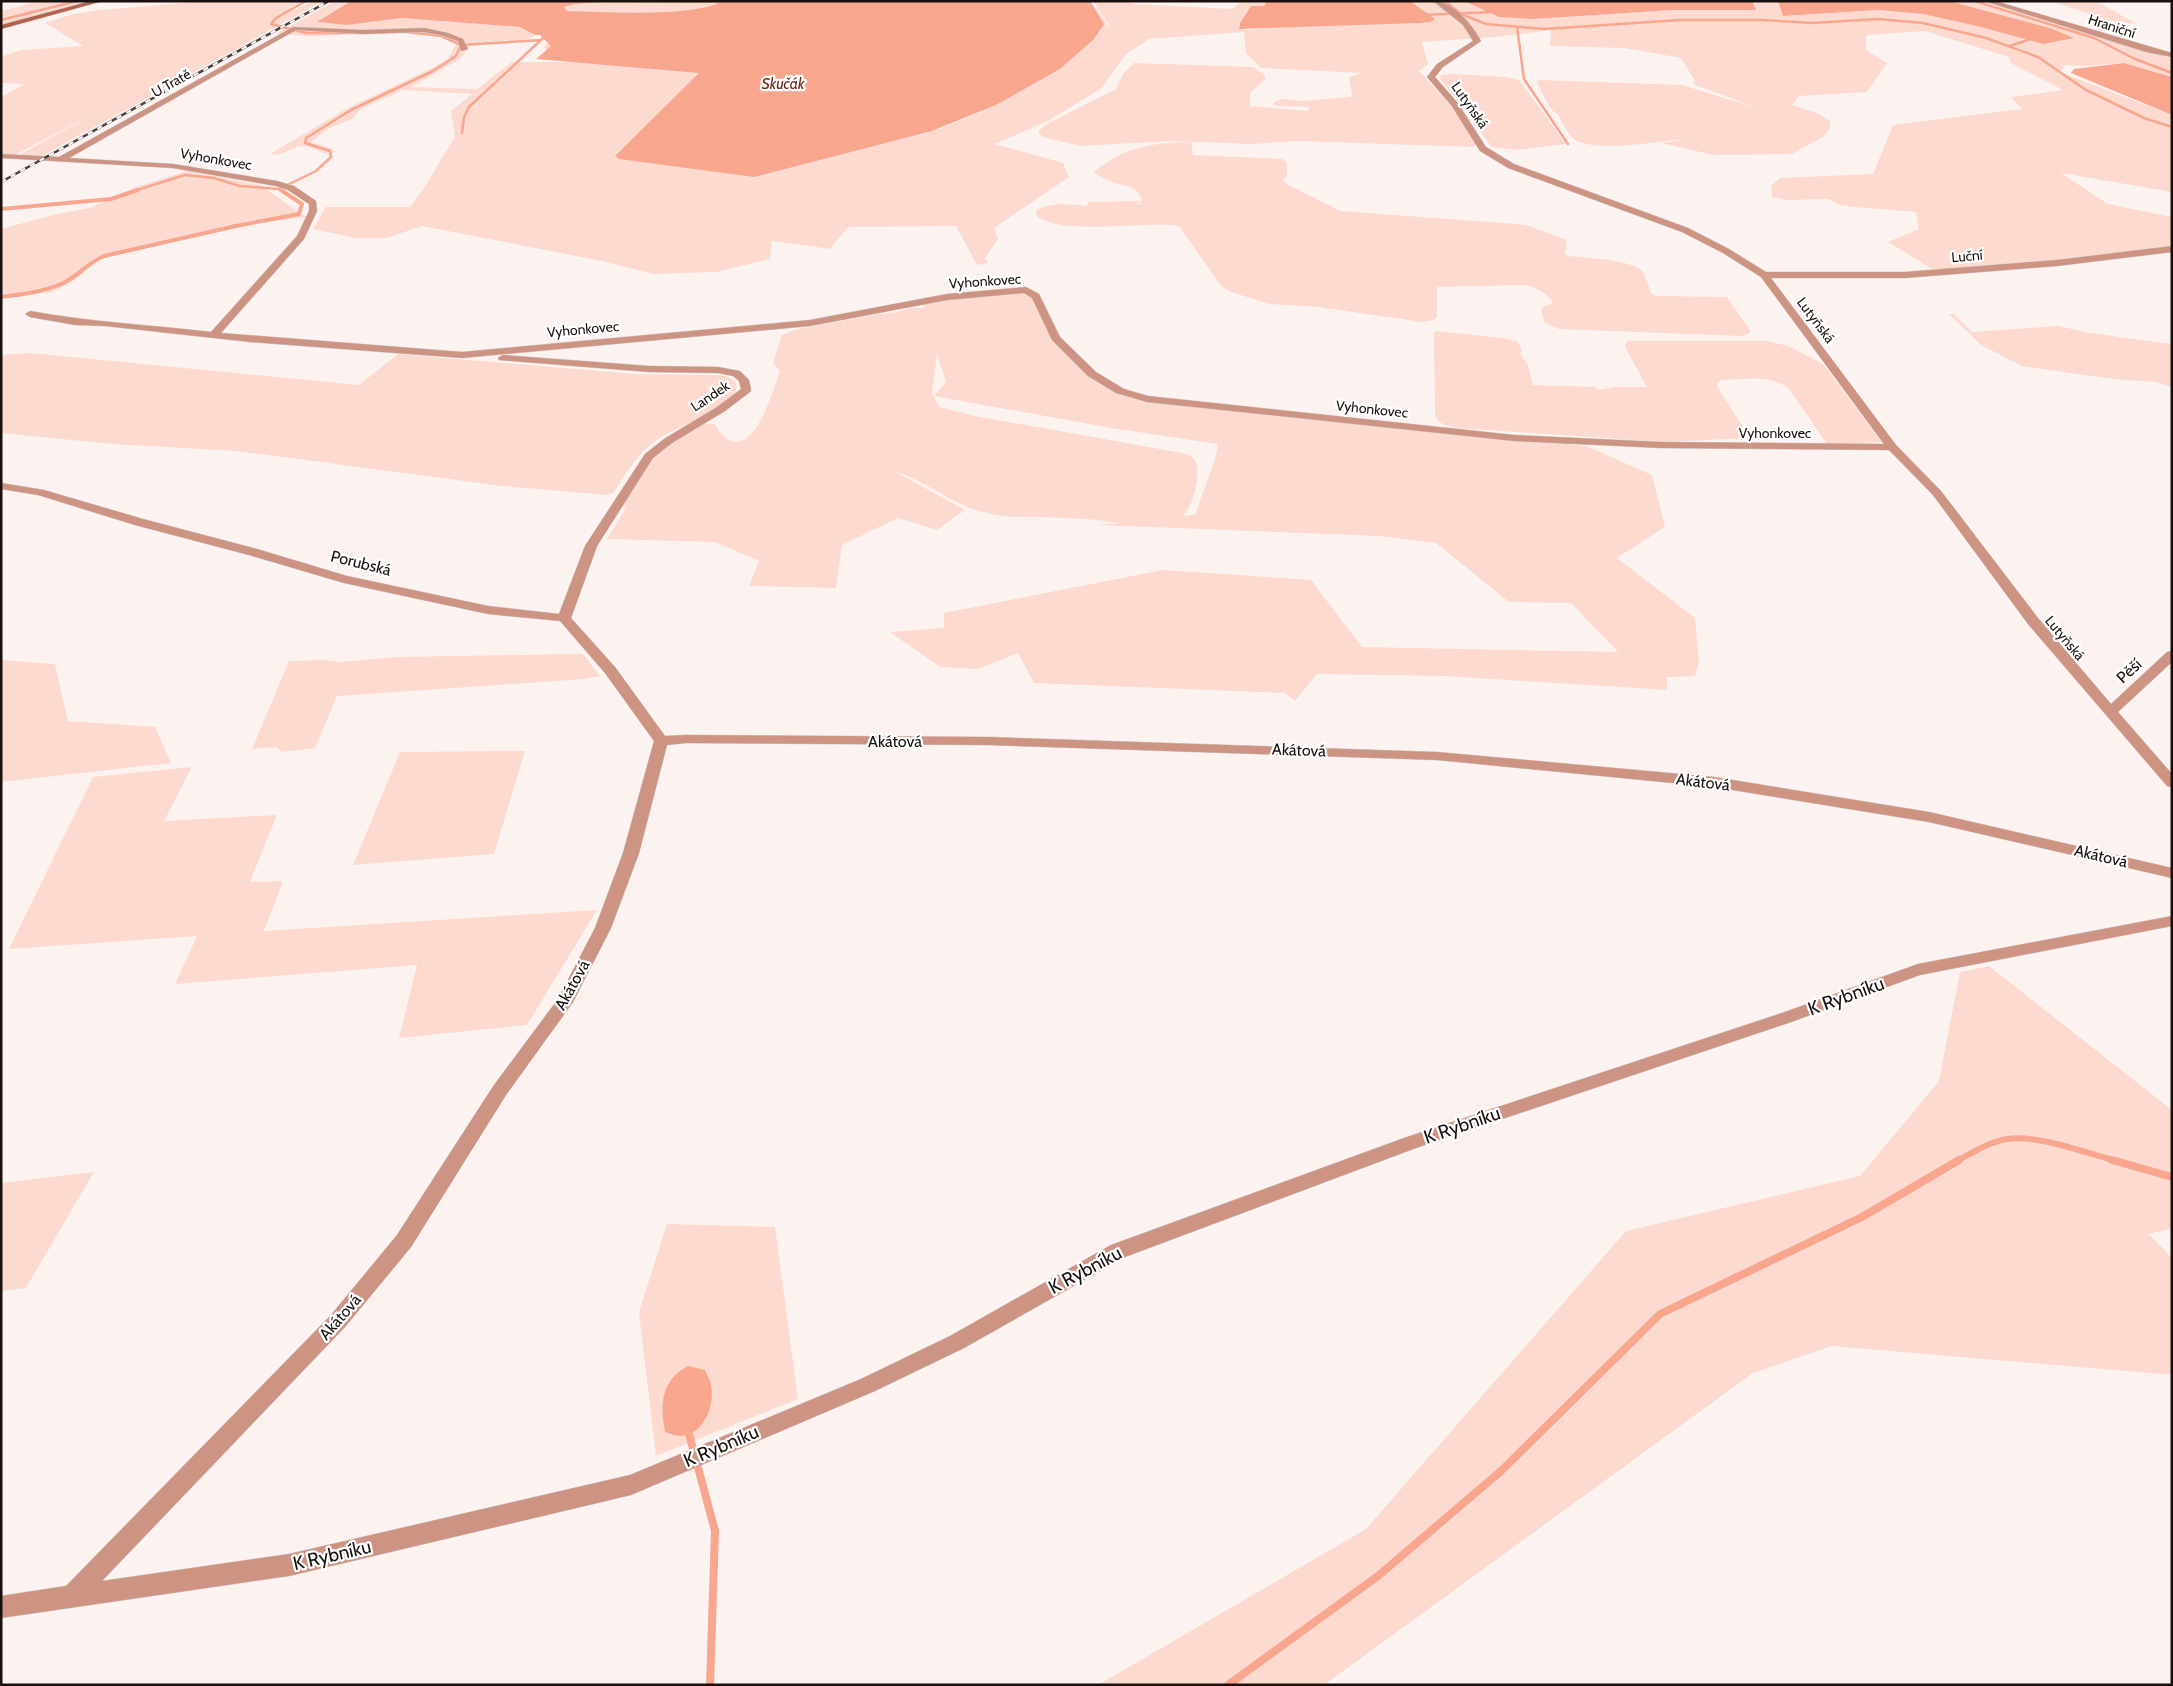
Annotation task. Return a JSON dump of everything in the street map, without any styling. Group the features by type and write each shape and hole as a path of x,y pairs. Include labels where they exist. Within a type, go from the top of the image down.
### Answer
{"main road":[{"path":"1,27 100,1"}],"street":[{"name":"Lutyňská","path":"1436,1 1456,14 1472,29 1477,41 1468,51 1435,68 1431,77 1454,104 1483,149 1511,166 1685,230 1726,251 1764,275 1892,447 1937,493 1976,542 2033,621 2172,783"},
{"name":"Hraniční","path":"1987,1 2148,50 2172,55"},
{"name":"U Tratě","path":"59,160 291,30 363,32 424,30 454,36 461,40 463,46"},
{"name":"Vyhonkovec","path":"1,156 172,166 280,185 290,188 313,204 313,211 301,238 214,335"},
{"name":"Luční","path":"1764,275 1905,275 2056,263 2172,249"},
{"name":"Vyhonkovec","path":"30,314 75,322 105,323 214,335 462,355 810,323 947,297 1026,290 1036,296 1056,338 1092,374 1120,391 1147,399 1514,438 1661,446 1892,447"},
{"name":"Landek","path":"462,355 649,368 718,370 736,373 744,380 746,390 736,399 668,441 649,456 592,546 564,618"},
{"name":"Porubská","path":"1,486 40,492 139,522 253,552 344,579 488,610 564,618"},
{"path":"564,618 610,670 661,741"},
{"name":"Pěší","path":"2110,712 2172,655"},
{"name":"Akátová","path":"72,1596 338,1321 404,1241 500,1090 565,1002 582,970 603,928 631,853 661,741 696,739 988,741 1437,756 1714,782 1929,817 2172,873"},
{"name":"K Rybníku","path":"1,1607 289,1565 631,1485 868,1385 957,1342 1118,1251 1382,1153 1788,1017 1918,970 2172,921"}],"shaded area":[{"path":"39,1 94,1 1,25 1,11"},
{"path":"207,1 303,1 290,8 295,10 313,1 323,1 42,156 19,155 101,110 13,156 1,155 1,97 25,84 1,83 1,57 21,50 83,46 45,23 73,14 101,10"},
{"path":"335,1 351,1 318,20 347,25 402,18 520,27 535,35 528,39 472,43 460,59 411,87 477,89 512,62 570,62 548,53 544,47 574,11 567,11 564,7 575,4 602,2 1090,1 1105,20 1110,31 1108,23 1093,1 1124,1 1135,4 1232,9 1242,1 1267,1 1264,6 1251,6 1240,23 1239,29 1248,30 1317,25 1431,22 1434,20 1410,1 1464,1 1499,17 1533,19 1673,10 1755,10 1752,1 1778,1 1783,16 1878,10 1923,14 1981,27 2073,38 2050,28 1949,1 1979,1 2146,51 2172,56 2172,77 2124,63 2088,66 2066,65 2060,72 2172,115 2172,192 2061,173 2108,204 2172,217 2172,245 2065,260 1935,271 1888,242 1919,229 1916,212 1840,205 1828,199 1788,200 1772,197 1771,186 1780,178 1873,174 1893,125 2022,109 2011,97 2063,90 2011,63 2009,57 1925,31 1866,36 1866,50 1887,63 1867,92 1799,96 1792,105 1817,113 1830,121 1830,129 1823,137 1792,154 1713,155 1662,143 1687,139 1611,146 1582,143 1572,138 1559,116 1547,102 1537,82 1539,80 1682,85 1757,108 1693,84 1695,81 1681,58 1624,48 1550,46 1551,30 1495,37 1422,42 1428,64 1419,71 1447,101 1476,144 1474,147 1297,141 1251,144 1170,141 1081,146 1046,138 1039,134 1039,130 1047,124 1116,89 1123,74 1134,63 1253,67 1264,74 1266,78 1250,93 1250,106 1307,111 1310,107 1277,106 1273,104 1283,99 1301,101 1351,97 1349,77 1363,73 1261,68 1246,53 1244,32 1149,39 1125,55 1102,88 1048,121 995,144 1063,163 1069,177 994,228 998,239 985,258 988,263 977,265 956,226 848,227 830,249 772,241 770,259 716,272 653,274 602,261 422,226 387,238 355,238 313,229 326,207 410,207 455,137 451,111 472,94 403,90 359,110 354,118 328,129 311,142 328,147 336,152 326,154 302,146 280,154 270,154 348,108 434,67 449,58 456,44 445,37 410,32 326,36 277,33","holes":["1060,69 972,116 916,136"]},
{"path":"2051,1 2096,1 2137,24 2110,21"},
{"path":"1441,75 1506,77 1519,80 1566,144 1519,150 1492,147 1471,120 1472,115 1467,112 1440,79"},
{"path":"1191,142 1193,155 1282,159 1287,162 1287,177 1283,179 1285,183 1340,211 1526,225 1564,239 1567,242 1565,254 1568,256 1595,258 1636,267 1642,271 1651,293 1656,296 1727,297 1750,330 1750,333 1741,336 1559,329 1545,323 1541,311 1543,307 1553,303 1551,300 1541,292 1526,285 1437,287 1437,317 1434,320 1422,322 1319,307 1270,304 1224,288 1179,226 1083,227 1047,222 1036,215 1036,210 1042,207 1068,204 1087,206 1088,202 1140,201 1135,206 1140,203 1142,199 1133,188 1116,184 1094,172 1116,157 1140,148 1164,143"},
{"path":"187,171 260,185 306,217 247,225 99,259 75,280 50,293 39,292 1,299 1,229 53,215 94,207 136,187"},
{"path":"1029,293 1050,335 1089,376 1123,396 1586,446 1652,475 1665,527 1617,558 1695,618 1699,662 1695,676 1667,677 1667,690 1444,676 1317,674 1295,701 1285,693 1034,683 1018,653 979,669 940,667 890,632 944,628 944,613 1163,570 1311,580 1362,647 1618,652 1571,603 1509,602 1436,543 1379,536 1099,525 1120,523 990,514 960,504 918,481 896,472 965,510 937,530 898,518 842,545 836,588 749,586 759,561 715,542 607,539 626,508 623,507 636,480 659,452 673,439 687,430 702,424 715,424 725,438 737,442 747,438 755,430 768,405 780,371 773,363 782,335 794,330 897,312 910,308 924,308 923,304 966,297","holes":["937,354 946,382 934,396 1111,428 1218,444 1216,456 1195,515 1182,516 1190,506 1197,483 1196,462 1188,454 975,416 939,407 932,393"]},
{"path":"1949,314 1954,314 1972,332 2058,326 2090,333 2172,344 2172,387 2155,382 2113,379 2022,366 1981,345"},
{"path":"1436,331 1503,338 1518,342 1522,351 1520,354 1528,365 1533,385 1595,387 1599,390 1614,387 1647,387 1625,347 1629,341 1767,341 1788,346 1823,364 1882,442 1827,444 1789,389 1774,381 1757,378 1722,380 1718,382 1717,386 1750,438 1664,442 1456,428 1444,425 1437,420 1435,412 1434,333"},
{"path":"31,353 359,385 398,354 635,374 721,375 733,380 736,388 730,398 721,405 662,437 642,452 614,492 608,495 502,486 236,451 112,444 1,433 1,355"},
{"path":"583,654 600,676 585,679 337,696 315,748 282,752 276,747 252,749 289,661 322,660 340,662 396,657"},
{"path":"1,660 55,664 68,721 155,727 171,763 1,782"},
{"path":"525,751 494,854 353,865 400,752"},
{"path":"192,767 164,821 277,815 250,882 283,881 264,931 597,910 527,1025 399,1038 417,965 175,984 197,936 9,949 93,777"},
{"path":"1989,966 2172,1110 2172,1228 2149,1234 2172,1258 2172,1375 1832,1346 1753,1373 1324,1685 1098,1685 1366,1529 1626,1231 1860,1176 1939,1081 1960,972"},
{"path":"94,1172 26,1288 1,1291 1,1183"},
{"path":"667,1224 775,1227 798,1399 656,1456 639,1312"}],"water":[{"name":"Skučák","path":"351,1 1090,1 1104,24 1094,39 1060,69 996,105 932,131 754,177 619,159 615,156 699,73 536,59 551,46 540,35 535,35 520,27 402,18 347,25 318,21","holes":["602,2 719,3 686,10 645,13 567,11 564,7 575,4"]},
{"path":"1267,1 1410,1 1435,19 1431,22 1418,23 1239,29 1240,23 1251,6 1264,6"},
{"path":"1464,1 1752,1 1756,10 1673,10 1533,19 1499,17"},
{"path":"1778,1 1949,1 2050,28 2074,38 2043,44 1923,14 1878,10 1783,16"},
{"path":"2124,63 2172,77 2172,115 2071,73 2074,69"},
{"path":"688,1366 705,1370 711,1385 711,1402 706,1418 696,1431 678,1436 665,1432 663,1422 664,1394 672,1378"}],"waterway":[{"path":"1,20 77,1"},
{"path":"306,1 276,18 271,24 306,33 364,33"},
{"path":"1445,1 1460,13"},
{"path":"1975,1 2094,38 2135,59 2172,73"},
{"path":"1460,13 1493,12"},
{"path":"1422,15 1460,13"},
{"path":"1460,13 1486,24 1544,29 1681,20 1762,20 1812,23 1878,19 1923,23 1986,38 2038,57 2086,90 2144,118 2172,127"},
{"path":"1517,27 1524,79 1568,144"},
{"path":"406,32 441,36 461,45"},
{"path":"541,40 547,34"},
{"path":"2010,46 2034,38"},
{"path":"461,45 541,40"},
{"path":"462,133 464,117 469,107 541,40"},
{"path":"279,189 316,171 331,157 330,151 305,143 306,138 351,110 433,71 456,56 461,45"},
{"path":"134,191 185,175 214,178 240,186 279,189"},
{"path":"1,209 111,199 138,190"},
{"path":"1,297 34,292 58,285 104,256 236,226 299,214 302,204 281,190"},
{"path":"1957,1161 1994,1143 2019,1138 2047,1142 2116,1161"},
{"path":"1228,1685 1378,1576 1501,1471 1660,1314 1862,1217 1959,1160"},
{"path":"2112,1160 2172,1177"},
{"path":"689,1434 715,1531 710,1685"}],"railway":[{"path":"1,182 329,1"}]}
